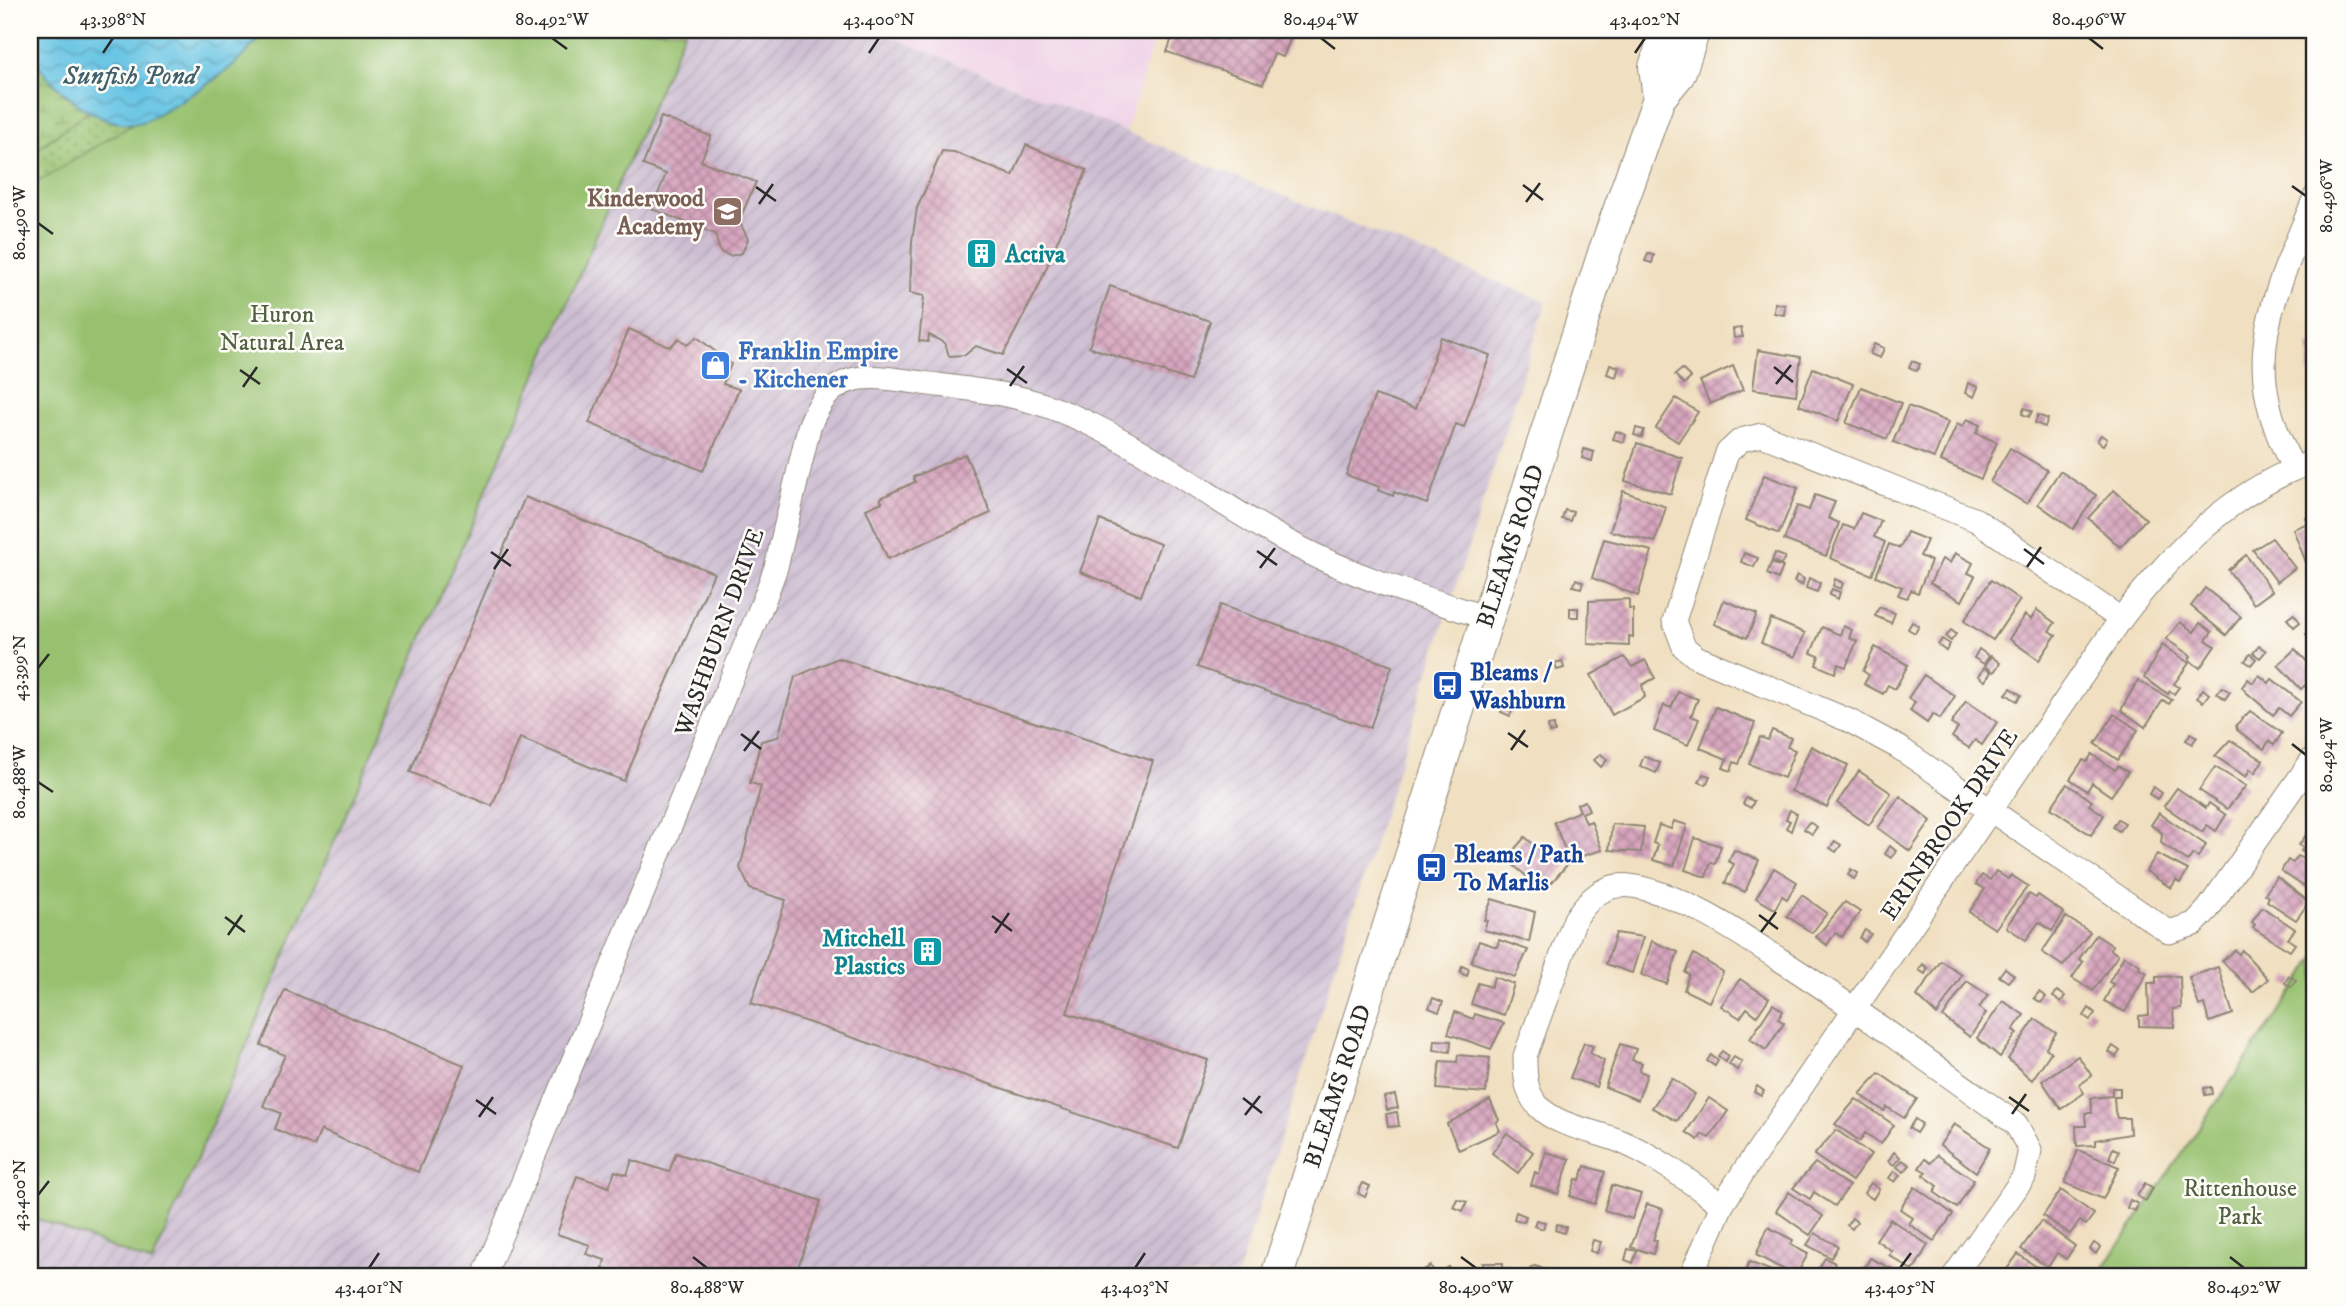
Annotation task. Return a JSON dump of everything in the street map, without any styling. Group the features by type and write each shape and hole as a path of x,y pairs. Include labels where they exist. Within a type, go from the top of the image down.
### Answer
{"main road":[{"name":"BLEAMS ROAD","path":"1659,98 1655,67 1667,30"},
{"name":"BLEAMS ROAD","path":"1277,1276 1604,253 1659,98 1679,74 1694,30"}],"street":[{"path":"2305,465 2278,440 2264,390 2263,360 2269,309 2315,197"},
{"name":"WASHBURN DRIVE","path":"484,1276 735,674 776,567 809,427 816,408 830,390 848,380 885,378 997,393 1058,410 1146,454 1294,545 1352,574 1487,618"},
{"path":"2121,619 1997,534 1952,508 1777,439 1750,436 1732,445 1727,453 1674,621 1684,647 1696,657 1850,721 1898,747 2169,932 2194,925 2208,909 2315,756"},
{"name":"ERINBROOK DRIVE","path":"1691,1276 1722,1205 2121,619 2163,564 2195,533 2240,500 2305,465"},
{"path":"1722,1205 1624,1142 1553,1116 1539,1107 1531,1095 1525,1077 1525,1056 1576,919 1586,901 1614,886 1630,886 1658,895 1719,920 1856,1009 2016,1124 2030,1150 2024,1177 1954,1276"}],"shaded area":[{"path":"685,30 874,30 1546,302 1237,1276 30,1276 30,1216 152,1263"},
{"path":"874,30 1157,30 1126,132"}],"green space":[{"name":"Huron Natural Area","path":"256,30 685,30 152,1263 30,1216 30,187 219,71"},
{"path":"34,61 67,96 89,111 30,154 30,66"},
{"path":"89,111 114,122 143,122 30,232 30,154"},
{"name":"Rittenhouse Park","path":"2315,959 2315,1276 2098,1276"}],"water":[{"name":"Sunfish Pond","path":"30,30 266,30 245,55 207,84 148,120 131,124 100,117 64,93 39,66"}],"building":[{"path":"1175,30 1294,30 1283,57 1274,54 1263,84 1167,52"},
{"path":"661,117 711,136 701,161 756,182 739,221 748,239 742,253 730,256 720,252 715,234 652,209 666,174 643,165"},
{"name":"Activa","path":"1026,145 1087,170 1038,288 1003,355 976,346 965,355 949,356 945,343 929,335 928,342 919,341 924,296 910,293 912,241 917,208 942,151 954,152 1013,176"},
{"path":"1648,254 1654,255 1652,263 1645,261"},
{"path":"1110,286 1210,321 1190,381 1089,347"},
{"path":"1775,303 1785,305 1784,315 1774,313"},
{"path":"1741,328 1743,337 1734,338 1733,329"},
{"path":"629,329 670,347 679,338 687,345 697,337 731,364 723,384 739,389 703,471 589,423"},
{"path":"1441,337 1490,355 1464,427 1456,424 1427,504 1394,492 1393,496 1378,490 1380,487 1346,475 1375,395 1415,409"},
{"path":"1874,344 1884,348 1880,358 1870,354"},
{"path":"2309,344 2315,344 2315,374 2309,374"},
{"path":"1758,350 1801,357 1796,395 1753,389"},
{"path":"1912,361 1920,364 1917,371 1909,367"},
{"path":"1610,364 1619,367 1616,377 1607,374"},
{"path":"1733,366 1743,390 1710,404 1700,381"},
{"path":"1813,368 1853,384 1838,421 1799,405"},
{"path":"1682,369 1691,378 1684,384 1675,375"},
{"path":"2315,381 2315,399 2312,400 2310,382"},
{"path":"1968,383 1978,387 1974,397 1965,393"},
{"path":"1861,387 1901,403 1887,439 1846,423"},
{"path":"1676,398 1698,412 1678,442 1656,428"},
{"path":"1908,406 1948,422 1934,458 1893,442"},
{"path":"2024,408 2032,411 2029,417 2022,414"},
{"path":"2038,415 2048,419 2045,427 2035,423"},
{"path":"1967,419 1980,425 1976,433 1997,442 1981,479 1941,461 1957,424 1963,427"},
{"path":"1636,428 1644,430 1642,437 1634,435"},
{"path":"1616,431 1626,435 1624,442 1613,439"},
{"path":"2101,435 2107,439 2103,445 2097,441"},
{"path":"1637,443 1682,458 1671,494 1625,481"},
{"path":"2010,448 2047,470 2027,504 1990,482"},
{"path":"1584,449 1594,452 1592,461 1582,458"},
{"path":"965,454 991,513 888,559 866,509 882,502 880,498 915,482 913,477"},
{"path":"2060,471 2096,495 2073,529 2038,504"},
{"path":"1764,475 1798,488 1779,534 1746,520"},
{"path":"2114,490 2146,519 2120,547 2088,518"},
{"path":"1623,491 1666,507 1655,542 1610,531"},
{"path":"1815,495 1835,502 1828,518 1839,523 1826,556 1784,540 1797,506 1809,510"},
{"path":"525,497 714,573 624,781 520,738 492,806 410,772"},
{"path":"1565,510 1573,512 1570,521 1562,519"},
{"path":"1861,513 1881,521 1874,537 1885,542 1872,575 1830,558 1843,525 1854,529"},
{"path":"2315,514 2315,567 2309,570 2293,529 2308,523 2306,518"},
{"path":"1100,520 1160,544 1141,596 1080,572"},
{"path":"1907,532 1927,540 1920,556 1931,561 1918,593 1911,590 1907,598 1898,595 1902,587 1876,576 1889,544 1900,548"},
{"path":"2272,538 2295,568 2277,582 2253,550"},
{"path":"1604,539 1652,551 1638,596 1592,578"},
{"path":"1744,553 1758,558 1754,567 1741,562"},
{"path":"1775,553 1785,557 1781,565 1772,561"},
{"path":"1955,553 1973,563 1968,573 1975,576 1962,601 1930,583 1942,559 1950,563"},
{"path":"2246,555 2272,591 2254,604 2228,570"},
{"path":"1771,563 1783,567 1778,579 1767,574"},
{"path":"1797,575 1804,579 1802,585 1794,582"},
{"path":"1809,578 1820,583 1817,592 1806,588"},
{"path":"1576,579 1583,582 1581,588 1573,586"},
{"path":"1835,579 1843,583 1841,589 1833,586"},
{"path":"1991,580 2020,600 1993,640 1964,621"},
{"path":"2205,588 2241,617 2226,635 2191,606"},
{"path":"1832,589 1840,592 1838,599 1829,595"},
{"path":"1629,599 1629,609 1633,609 1633,637 1629,636 1629,646 1588,644 1589,601"},
{"path":"1724,600 1757,614 1747,638 1714,624"},
{"path":"1220,605 1392,666 1370,728 1197,667"},
{"path":"1879,607 1895,613 1891,623 1875,616"},
{"path":"1570,608 1578,608 1578,617 1570,617"},
{"path":"2037,610 2055,623 2049,631 2056,635 2039,660 2009,639 2025,615 2031,619"},
{"path":"2294,614 2300,622 2294,627 2287,619"},
{"path":"1771,619 1805,633 1795,657 1761,643"},
{"path":"1912,622 1919,626 1915,633 1908,629"},
{"path":"2180,622 2194,632 2200,623 2212,632 2206,640 2215,646 2200,668 2189,660 2191,656 2166,639"},
{"path":"1843,626 1852,630 1849,638 1857,641 1846,667 1838,664 1835,673 1816,665 1819,656 1811,653 1822,627 1840,635"},
{"path":"2315,628 2315,648 2306,634"},
{"path":"1951,630 1956,634 1951,641 1946,637"},
{"path":"1942,639 1950,644 1946,651 1938,645"},
{"path":"2162,645 2189,663 2174,684 2179,687 2174,694 2170,691 2168,694 2144,678"},
{"path":"2259,646 2266,651 2260,658 2253,653"},
{"path":"1875,647 1908,665 1895,689 1888,685 1883,694 1864,684 1869,675 1863,671"},
{"path":"1979,649 1989,656 1984,664 1974,658"},
{"path":"2295,649 2315,670 2315,689 2309,682 2301,689 2278,665"},
{"path":"2250,654 2256,659 2251,665 2245,661"},
{"path":"1991,656 2000,663 1994,672 1985,666"},
{"path":"1624,657 1632,667 1645,660 1655,678 1642,685 1645,697 1612,715 1591,675"},
{"name":"Mitchell Plastics","path":"838,658 1153,761 1067,1013 1208,1060 1178,1148 751,1003 786,900 750,889 740,868 761,786 750,783 761,741 778,737 795,677"},
{"path":"1562,661 1564,668 1557,670 1555,663"},
{"path":"1984,668 1991,672 1985,681 1978,676"},
{"path":"1924,675 1955,696 1940,719 1933,714 1927,723 1910,711 1915,702 1908,698"},
{"path":"2259,675 2269,683 2272,679 2301,702 2289,716 2279,708 2273,715 2242,687 2248,679 2253,683"},
{"path":"2138,680 2172,700 2169,704 2163,700 2145,727 2121,710"},
{"path":"2222,687 2230,692 2225,699 2217,693"},
{"path":"2011,688 2021,695 2017,701 2006,694"},
{"path":"2203,689 2209,694 2203,702 2197,698"},
{"path":"1678,692 1698,699 1691,716 1699,719 1688,745 1654,731 1664,705 1671,708"},
{"path":"1966,701 1997,722 1982,745 1975,740 1969,748 1952,737 1958,728 1951,724"},
{"path":"1505,702 1514,705 1510,716 1501,712"},
{"path":"1716,707 1755,723 1739,764 1734,762 1731,771 1723,768 1727,759 1700,748"},
{"path":"2250,711 2282,733 2274,745 2269,741 2264,749 2237,730 2236,725"},
{"path":"2114,714 2138,730 2118,760 2095,744"},
{"path":"1554,725 1555,732 1549,733 1548,726"},
{"path":"1772,730 1791,738 1787,747 1795,750 1784,778 1749,764 1760,737 1768,740"},
{"path":"2191,733 2197,737 2192,744 2186,740"},
{"path":"2230,740 2263,760 2255,773 2250,769 2246,777 2215,756"},
{"path":"1811,746 1848,765 1827,807 1791,791"},
{"path":"1601,754 1607,760 1601,767 1594,760"},
{"path":"2092,754 2115,770 2118,766 2128,772 2111,796 2092,783 2087,791 2070,779 2083,760 2087,762"},
{"path":"1644,756 1660,763 1656,773 1640,766"},
{"path":"2215,767 2246,786 2227,809 2199,790"},
{"path":"1859,771 1891,793 1869,825 1837,803"},
{"path":"1703,774 1710,776 1706,785 1699,782"},
{"path":"2067,784 2092,801 2089,805 2104,815 2091,835 2051,808"},
{"path":"2153,787 2161,793 2157,799 2149,794"},
{"path":"2177,788 2206,808 2209,803 2226,815 2216,831 2207,825 2202,832 2164,806"},
{"path":"1900,796 1931,821 1910,851 1878,828"},
{"path":"1746,798 1754,801 1751,808 1743,804"},
{"path":"1585,801 1589,810 1582,813 1586,823 1591,821 1602,850 1569,860 1554,822 1580,811 1577,804"},
{"path":"1790,810 1797,814 1791,831 1786,828 1790,821 1786,819"},
{"path":"2159,813 2206,845 2198,857 2193,854 2188,861 2161,843 2162,833 2151,825"},
{"path":"2118,819 2125,823 2119,831 2113,827"},
{"path":"1674,821 1687,825 1674,866 1653,860 1658,845 1653,843 1659,825 1671,829"},
{"path":"1809,822 1817,827 1812,834 1804,829"},
{"path":"1612,824 1644,827 1641,852 1609,850"},
{"path":"2311,828 2315,830 2315,860 2301,851 2303,848 2299,845"},
{"path":"1525,837 1539,849 1543,844 1567,865 1544,891 1506,859"},
{"path":"1695,838 1721,846 1715,864 1711,862 1706,877 1685,870"},
{"path":"1835,841 1841,845 1836,852 1830,848"},
{"path":"1890,846 1896,851 1891,858 1885,854"},
{"path":"1734,850 1759,860 1745,892 1725,883 1734,864 1728,861"},
{"path":"2157,854 2188,870 2180,883 2176,880 2171,888 2146,871"},
{"path":"2298,856 2315,867 2315,894 2281,871 2288,860 2293,863"},
{"path":"1774,868 1797,882 1787,899 1782,896 1775,909 1756,898"},
{"path":"1851,869 1858,873 1854,879 1848,875"},
{"path":"1996,871 2008,879 2011,875 2028,886 1995,929 1969,912 1985,889 1976,884 1982,875 1990,880"},
{"path":"2277,877 2309,902 2296,920 2267,901 2269,897 2265,894"},
{"path":"2029,894 2036,898 2038,895 2064,913 2052,931 2039,922 2026,940 2006,927"},
{"path":"1802,895 1827,913 1812,933 1787,916"},
{"path":"1492,899 1535,912 1529,942 1484,930 1487,921 1484,920"},
{"path":"1845,902 1860,912 1842,937 1835,933 1827,945 1816,937"},
{"path":"2262,907 2295,929 2288,939 2295,944 2290,951 2253,928 2255,925 2252,922"},
{"path":"2066,917 2090,932 2063,966 2042,952"},
{"path":"1865,930 1871,934 1865,942 1860,938"},
{"path":"1616,933 1643,937 1632,973 1606,964"},
{"path":"2096,935 2113,946 2110,949 2118,955 2093,991 2072,978 2083,962 2079,959"},
{"path":"1499,940 1528,950 1515,977 1471,962 1479,941 1497,947"},
{"path":"1652,941 1678,952 1667,984 1641,975"},
{"path":"2235,950 2239,954 2242,950 2268,979 2253,992 2222,961"},
{"path":"1694,954 1723,972 1709,1002 1684,990 1689,974 1685,972"},
{"path":"2124,956 2140,965 2139,969 2147,973 2125,1012 2104,1001 2113,984 2109,982"},
{"path":"1941,961 1962,975 1937,1015 1917,996"},
{"path":"1923,964 1928,968 1925,974 1919,970"},
{"path":"1462,966 1469,969 1467,976 1460,973"},
{"path":"2218,967 2233,1014 2209,1022 2204,1004 2199,1006 2189,977"},
{"path":"2005,968 2014,975 2008,982 1999,976"},
{"path":"2180,976 2181,1008 2173,1009 2174,1027 2139,1026 2139,1016 2149,1015 2148,983 2156,983 2156,977"},
{"path":"2289,976 2296,980 2291,987 2285,983"},
{"path":"1494,977 1514,984 1504,1015 1471,1004 1478,983 1491,987"},
{"path":"1740,979 1769,998 1757,1016 1747,1008 1740,1018 1721,1006"},
{"path":"1967,981 1988,995 1979,1008 1986,1013 1970,1037 1943,1017"},
{"path":"285,990 464,1065 418,1172 321,1130 314,1146 275,1129 281,1113 263,1106 285,1055 261,1045"},
{"path":"2057,991 2065,996 2061,1002 2053,997"},
{"path":"2039,992 2046,997 2041,1003 2034,998"},
{"path":"1433,998 1443,1002 1439,1012 1429,1008"},
{"path":"2003,1001 2024,1015 2013,1030 2017,1033 2000,1057 1977,1038"},
{"path":"1773,1004 1783,1011 1778,1019 1784,1023 1766,1050 1750,1039"},
{"path":"2089,1008 2095,1013 2090,1020 2084,1016"},
{"path":"1455,1012 1473,1019 1475,1014 1504,1023 1491,1049 1448,1034"},
{"path":"2035,1019 2056,1033 2046,1048 2051,1052 2032,1080 2008,1059"},
{"path":"1435,1040 1451,1041 1450,1052 1434,1050"},
{"path":"1584,1043 1593,1046 1590,1053 1604,1061 1596,1087 1570,1078"},
{"path":"1620,1044 1636,1049 1632,1060 1642,1063 1639,1071 1647,1074 1638,1100 1605,1087"},
{"path":"2113,1046 2120,1051 2116,1057 2109,1052"},
{"path":"1722,1051 1729,1056 1726,1062 1718,1056"},
{"path":"1458,1055 1490,1058 1486,1093 1437,1089 1440,1061 1457,1062"},
{"path":"1711,1055 1718,1061 1715,1066 1707,1061"},
{"path":"2078,1056 2092,1076 2079,1085 2084,1093 2061,1109 2042,1081"},
{"path":"1734,1057 1742,1062 1737,1070 1729,1064"},
{"path":"1879,1073 1917,1099 1904,1118 1887,1107 1884,1111 1860,1094"},
{"path":"1672,1078 1695,1094 1677,1121 1652,1108"},
{"path":"1757,1086 1764,1091 1761,1096 1754,1092"},
{"path":"2211,1087 2212,1094 2205,1095 2204,1088"},
{"path":"2112,1088 2120,1088 2120,1097 2114,1097 2115,1111 2117,1118 2129,1118 2130,1134 2096,1140 2096,1145 2077,1146 2076,1126 2086,1126 2085,1113 2092,1113 2091,1098 2112,1096"},
{"path":"1395,1095 1398,1108 1387,1110 1384,1097"},
{"path":"1709,1098 1728,1111 1709,1138 1702,1134 1698,1140 1686,1132"},
{"path":"1856,1099 1894,1125 1881,1144 1865,1133 1860,1141 1835,1124"},
{"path":"1490,1100 1499,1120 1496,1122 1500,1131 1459,1150 1447,1124"},
{"path":"1397,1112 1399,1126 1388,1127 1386,1114"},
{"path":"1915,1119 1922,1124 1916,1133 1909,1128"},
{"path":"1954,1124 1990,1148 1976,1172 1940,1145"},
{"path":"1836,1130 1871,1154 1852,1181 1814,1155"},
{"path":"1507,1133 1533,1152 1518,1173 1492,1153"},
{"path":"2113,1148 2119,1151 2115,1161 2109,1158"},
{"path":"2078,1150 2119,1167 2103,1199 2065,1183"},
{"path":"1546,1152 1570,1159 1558,1194 1531,1185 1535,1172 1539,1174"},
{"path":"1894,1152 1900,1157 1894,1165 1888,1161"},
{"path":"676,1153 821,1201 795,1276 629,1276 603,1268 605,1260 586,1254 590,1245 557,1234 577,1176 609,1187 615,1171 627,1175 632,1160 669,1172"},
{"path":"1937,1155 1974,1180 1957,1208 1934,1192 1938,1186 1923,1175 1926,1172 1919,1168 1925,1159 1931,1163"},
{"path":"1902,1160 1910,1165 1904,1172 1897,1167"},
{"path":"1815,1163 1849,1186 1835,1206 1814,1192 1810,1199 1793,1188"},
{"path":"1585,1166 1605,1172 1595,1204 1570,1196 1576,1179 1580,1180"},
{"path":"1894,1171 1900,1175 1895,1182 1889,1178"},
{"path":"1363,1183 1370,1186 1365,1197 1358,1193"},
{"path":"1871,1183 1879,1189 1873,1199 1864,1193"},
{"path":"2145,1183 2153,1188 2146,1201 2137,1196"},
{"path":"1612,1185 1641,1194 1632,1219 1604,1210"},
{"path":"1915,1187 1953,1214 1934,1241 1909,1224 1913,1218 1900,1209"},
{"path":"2061,1190 2094,1214 2086,1225 2080,1221 2070,1234 2043,1216"},
{"path":"1789,1192 1823,1216 1810,1235 1776,1211"},
{"path":"1457,1199 1467,1202 1463,1211 1453,1207"},
{"path":"2130,1200 2138,1204 2135,1211 2127,1208"},
{"path":"1647,1204 1663,1209 1653,1240 1657,1241 1653,1254 1631,1247"},
{"path":"1516,1212 1526,1216 1524,1222 1514,1219"},
{"path":"1852,1218 1857,1222 1852,1229 1847,1225"},
{"path":"1890,1219 1928,1245 1913,1271 1889,1255 1892,1251 1876,1240"},
{"path":"1536,1220 1545,1222 1543,1229 1534,1226"},
{"path":"2041,1221 2075,1246 2066,1259 2057,1253 2048,1267 2021,1249"},
{"path":"1557,1224 1566,1227 1564,1233 1555,1230"},
{"path":"1768,1227 1793,1240 1791,1245 1808,1254 1796,1276 1756,1255"},
{"path":"1815,1233 1838,1246 1831,1258 1807,1245"},
{"path":"1593,1240 1601,1242 1597,1253 1590,1251"},
{"path":"2094,1243 2100,1247 2096,1254 2090,1249"},
{"path":"1628,1249 1637,1251 1633,1263 1625,1260"},
{"path":"2018,1254 2044,1272 2041,1276 2002,1276"},
{"path":"1825,1258 1835,1263 1828,1275 1818,1270"},
{"path":"1870,1258 1906,1276 1860,1276"},
{"path":"1749,1262 1777,1273 1776,1276 1744,1276"},
{"path":"1483,1263 1503,1263 1503,1272 1508,1272 1508,1276 1483,1276"},
{"path":"1431,1266 1436,1275 1449,1267 1454,1276 1416,1274"},
{"path":"1535,1266 1559,1276 1528,1275 1531,1267"}],"place":[{"name":"Kinderwood Academy","path":"727,212"},
{"name":"Activa","path":"982,254"},
{"name":"Franklin Empire - Kitchener","path":"715,365"},
{"name":"Bleams / Washburn","path":"1447,686"},
{"name":"Bleams / Path To Marlis","path":"1431,868"},
{"name":"Mitchell Plastics","path":"928,952"}]}
